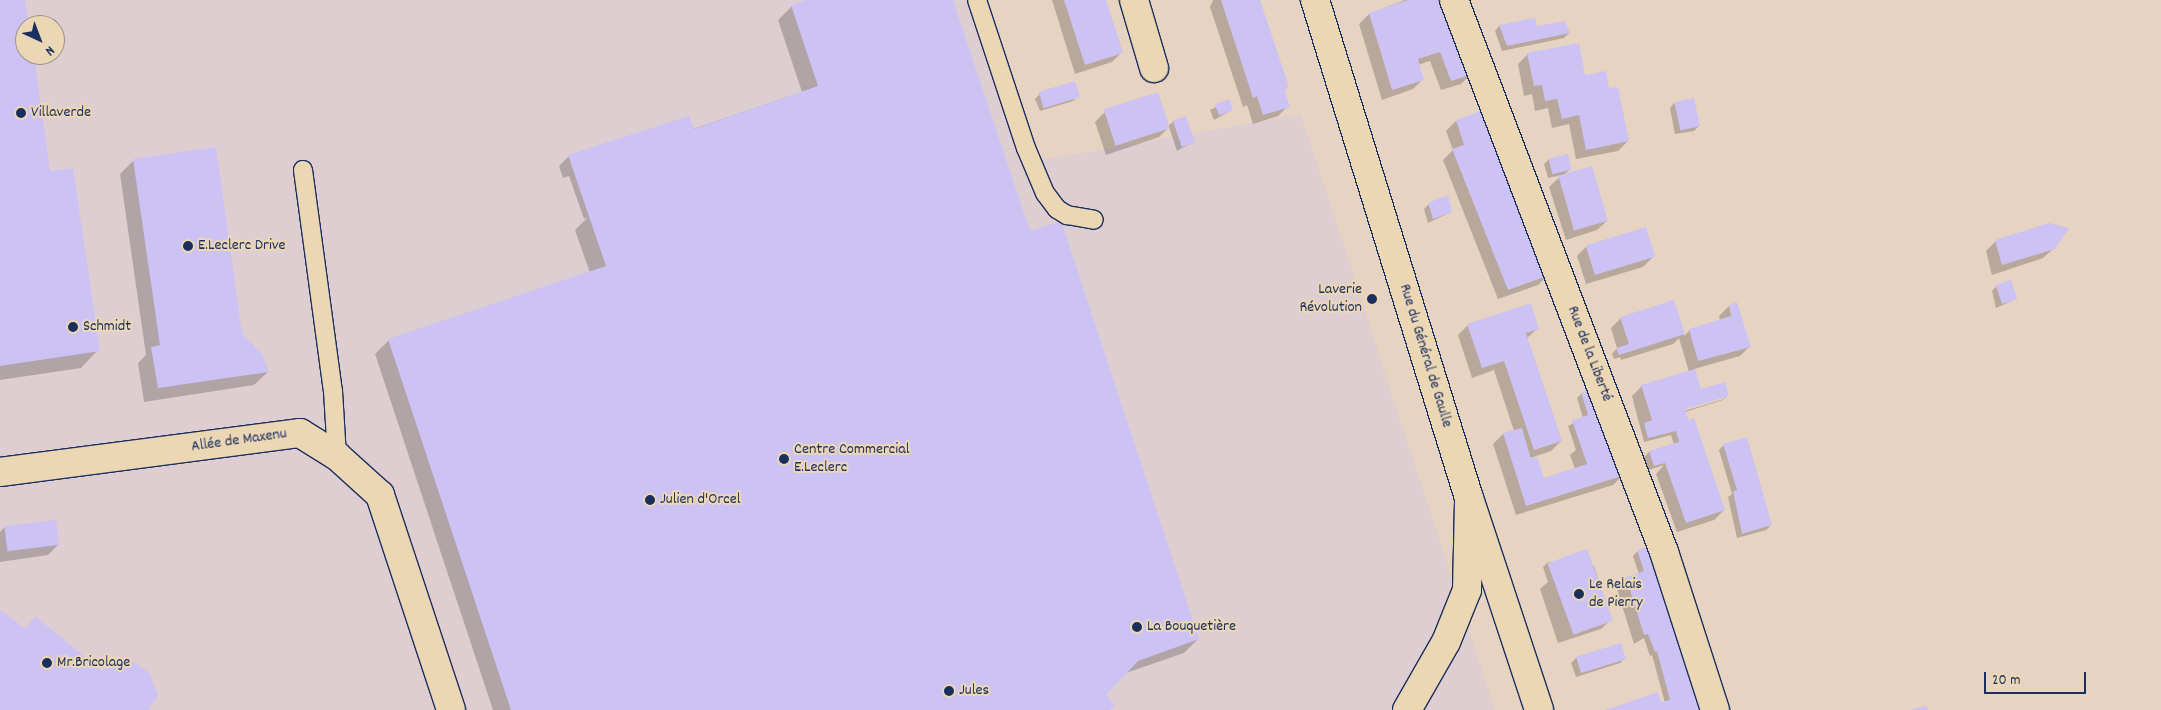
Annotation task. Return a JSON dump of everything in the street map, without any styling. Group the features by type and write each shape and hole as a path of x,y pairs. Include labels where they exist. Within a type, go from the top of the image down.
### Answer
{"street":[{"path":"1134,0 1154,68"},
{"name":"Rue du Général de Gaulle","path":"1314,0 1469,498 1539,710"},
{"name":"Rue de la Liberté","path":"1454,0 1664,552 1715,710"},
{"name":"Allée de Maxenu","path":"0,472 300,433 337,456 380,494 451,710"},
{"path":"1407,710 1446,642 1467,590 1469,498"}],"lane":[{"path":"977,0 1026,148 1045,193 1057,209 1067,216 1094,220"},
{"path":"303,170 333,391 337,456"}],"shaded area":[{"path":"0,0 973,0 1031,162 1301,114 1495,710 0,710"}],"building":[{"path":"0,0 25,0 27,15 15,15 15,65 35,65 50,171 73,168 100,351 0,366"},
{"name":"Centre Commercial E.Leclerc","path":"806,0 953,0 1030,231 1061,221 1199,639 1138,661 1106,695 1115,706 1110,710 511,710 388,339 606,266 568,155 689,116 694,129 818,86 791,5"},
{"path":"1064,0 1106,0 1123,53 1085,65"},
{"path":"1221,0 1260,0 1289,87 1284,89 1290,107 1263,115 1257,96 1253,98"},
{"path":"1408,0 1443,0 1473,74 1451,81 1440,52 1418,59 1424,80 1392,90 1369,13"},
{"path":"1535,18 1537,26 1565,21 1570,33 1507,46 1499,25"},
{"path":"1579,43 1585,75 1606,71 1609,88 1618,87 1629,141 1586,150 1579,115 1562,119 1557,99 1545,101 1542,85 1534,86 1527,53"},
{"path":"1075,81 1080,97 1044,108 1039,92"},
{"path":"1158,92 1170,128 1116,146 1104,110"},
{"path":"1694,98 1700,126 1680,131 1674,102"},
{"path":"1229,99 1233,110 1219,115 1215,104"},
{"path":"1486,109 1550,275 1508,290 1452,149 1464,145 1456,120"},
{"path":"1186,116 1195,142 1182,147 1173,121"},
{"name":"E.Leclerc Drive","path":"216,147 242,334 262,354 269,372 158,388 151,347 160,345 133,159"},
{"path":"1568,154 1572,170 1552,174 1549,159"},
{"path":"1592,166 1608,221 1574,230 1558,176"},
{"path":"1448,195 1452,212 1433,219 1428,203"},
{"path":"2049,223 2069,228 2055,249 2002,265 1995,240"},
{"path":"1646,227 1655,257 1595,275 1586,245"},
{"path":"2011,280 2017,299 2002,304 1996,285"},
{"path":"1674,300 1685,334 1619,355 1616,348 1629,344 1620,317"},
{"path":"1737,302 1751,347 1698,361 1689,329 1731,316 1729,305"},
{"path":"1531,303 1539,329 1526,333 1562,441 1534,450 1504,361 1482,368 1467,324"},
{"path":"1695,369 1701,389 1725,382 1729,396 1685,409 1688,420 1694,418 1725,510 1686,523 1665,463 1654,466 1649,451 1679,442 1676,431 1648,438 1644,423 1652,420 1641,385"},
{"path":"1593,389 1625,475 1526,506 1503,433 1522,428 1531,459 1537,457 1544,478 1587,464 1572,420 1588,415 1581,392"},
{"path":"1747,437 1772,525 1742,534 1733,491 1737,490 1723,444"},
{"path":"56,520 59,545 7,551 4,526"},
{"path":"1650,546 1701,710 1605,710 1658,692 1661,702 1670,700 1657,651 1655,652 1648,634 1644,635 1626,577 1644,571 1637,550"},
{"path":"1587,549 1613,620 1574,635 1548,563"},
{"name":"Mr.Bricolage","path":"0,610 26,629 35,616 102,671 112,659 134,662 150,674 158,696 149,708 152,710 0,710"},
{"path":"1621,643 1626,659 1581,673 1576,657"},
{"path":"1926,706 1928,710 1912,709"}],"place":[{"name":"Villaverde","path":"21,113"},
{"name":"E.Leclerc Drive","path":"188,246"},
{"name":"Laverie Révolution","path":"1372,299"},
{"name":"Schmidt","path":"73,327"},
{"name":"Centre Commercial E.Leclerc","path":"784,459"},
{"name":"Julien d'Orcel","path":"650,500"},
{"name":"Le Relais de Pierry","path":"1579,594"},
{"name":"La Bouquetière","path":"1137,627"},
{"name":"Mr.Bricolage","path":"47,663"},
{"name":"Jules","path":"949,691"}]}
